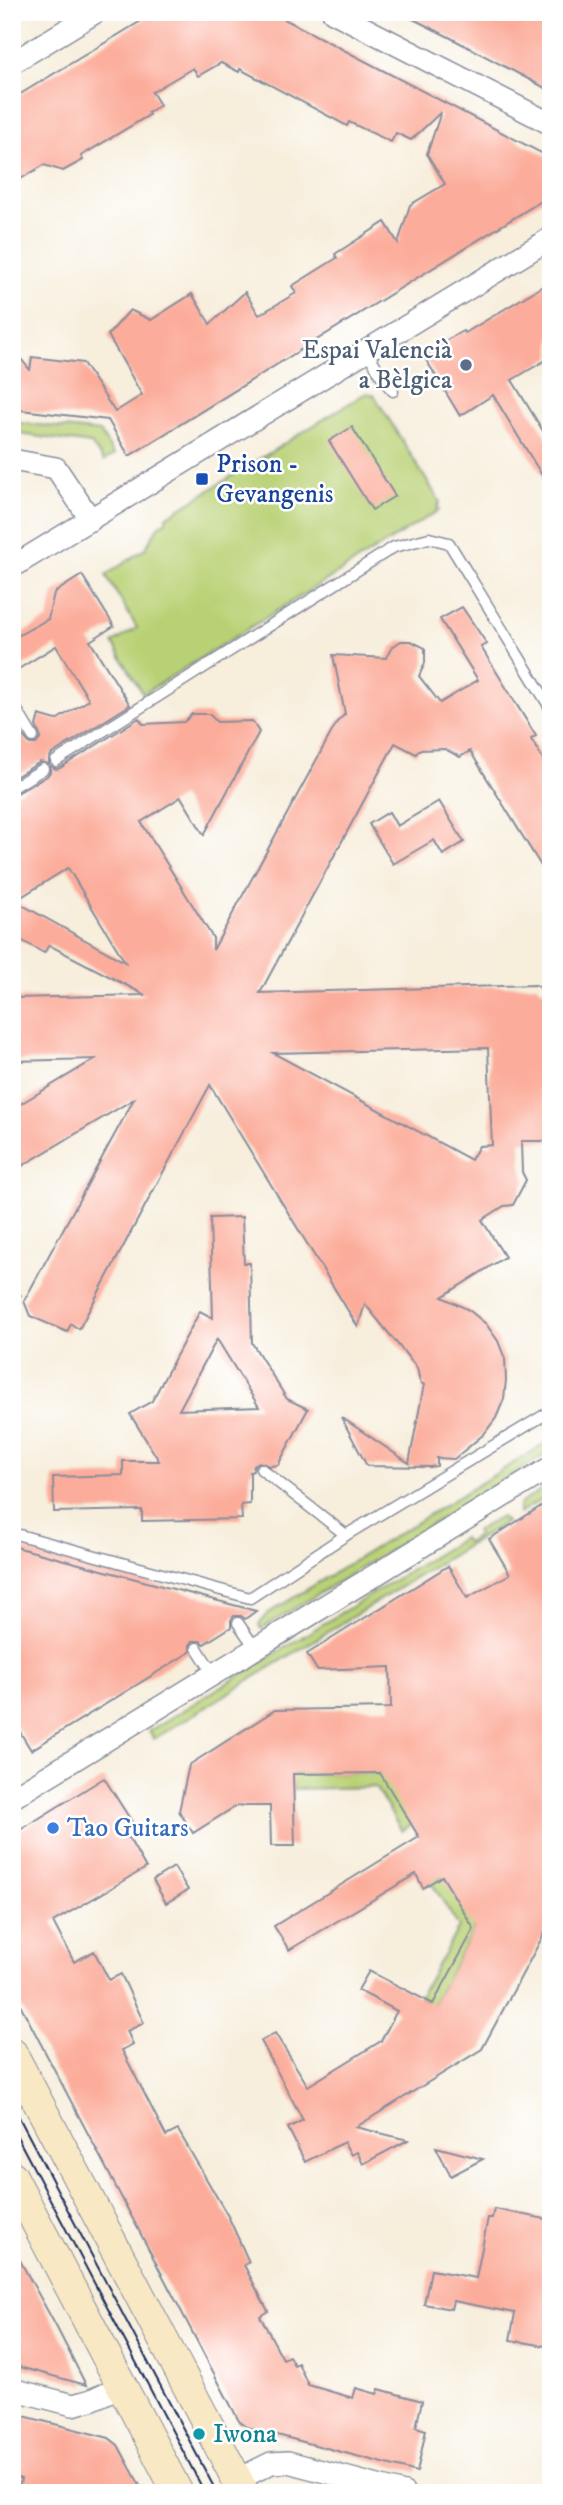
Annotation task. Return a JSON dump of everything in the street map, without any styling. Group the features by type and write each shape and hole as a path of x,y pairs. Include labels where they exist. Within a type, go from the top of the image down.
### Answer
{"main road":[{"path":"12,2053 240,2486"},
{"path":"12,2176 178,2493"}],"street":[{"path":"12,63 96,12"},
{"path":"333,12 551,124"},
{"path":"12,567 551,238"},
{"path":"12,460 56,467 91,520"},
{"path":"12,1798 551,1467"},
{"path":"12,2389 73,2404 91,2400 121,2386"},
{"path":"240,2486 271,2463 288,2462 404,2493"}],"lane":[{"path":"367,351 393,391"},
{"path":"55,761 394,547 429,538 449,543 551,709"},
{"path":"12,702 33,737"},
{"path":"12,788 43,769"},
{"path":"12,1533 250,1598 346,1535 551,1412"},
{"path":"261,1469 346,1535"},
{"path":"238,1623 256,1650"},
{"path":"197,1648 214,1675"}],"path":[{"path":"12,1283 21,1298"}],"green space":[{"path":"366,393 374,395 440,502 437,508 439,510 143,694 113,643 137,628 106,575 145,549 159,525 166,522 166,517"},
{"path":"12,422 100,432 114,455 104,461 91,444 12,433"},
{"path":"551,1440 551,1451 261,1629 259,1625 267,1614"},
{"path":"551,1484 551,1494 519,1513 522,1502"},
{"path":"501,1517 506,1522 154,1739 149,1731 463,1538 467,1543 478,1535 476,1531"},
{"path":"418,1772 412,1824 402,1831 375,1787 294,1789 293,1783 278,1774"},
{"path":"442,1876 492,1896 425,2018 426,2000 419,1997 459,1927 431,1882"}],"building":[{"path":"156,12 271,12 551,158 551,195 129,456 108,420 12,409 12,348 30,370 32,357 83,363 115,412 142,395 108,335 130,310 151,320 192,294 210,324 245,292 259,315 296,293 292,286 337,258 335,254 385,222 398,243 410,205 445,184 427,154 441,112 411,140 396,133 391,142 349,122 347,126 240,69 239,72 221,63 198,76 193,68 152,92 160,105 148,113 149,115 81,156 83,160 63,171 44,165 12,184 12,99"},
{"path":"399,12 551,12 551,91 449,37"},
{"path":"551,281 551,357 512,380 551,444 551,490 493,395 460,416 425,358 428,356 426,353 445,341 463,331 465,333"},
{"path":"352,427 395,496 372,510 329,441"},
{"path":"82,575 114,626 90,641 130,705 52,754 49,764 40,762 12,779 12,733 23,736 30,744 36,744 41,738 36,726 39,715 56,720 89,700 56,646 12,673 12,639 48,619 54,593"},
{"path":"462,607 487,644 481,647 536,736 531,739 551,772 551,882 470,751 460,757 445,749 419,750 416,754 395,743 260,993 536,985 551,996 551,1141 521,1141 522,1172 526,1180 513,1205 504,1206 482,1220 505,1257 442,1297 469,1310 486,1324 498,1341 505,1359 506,1380 504,1399 496,1418 484,1434 454,1459 437,1458 437,1466 367,1466 341,1417 409,1463 424,1385 420,1382 417,1368 365,1304 358,1327 210,1085 79,1329 71,1324 67,1332 30,1316 24,1301 134,1099 12,1172 12,1109 95,1059 12,1061 12,998 145,995 49,945 44,953 12,935 12,796 47,776 50,766 60,768 139,718 143,724 184,722 192,714 209,714 217,722 252,721 259,732 204,835 181,797 141,822 213,938 213,950 337,722 345,714 333,655 386,658 392,647 401,641 411,641 425,648 425,663 419,676 440,703 478,680 440,619","holes":["68,868 125,962 15,901","488,1048 492,1145 479,1146 471,1160 273,1053"]},
{"path":"439,801 464,842 443,855 434,840 393,864 369,824 389,812 397,826"},
{"path":"242,1217 244,1263 250,1263 252,1343 287,1399 308,1409 278,1465 270,1466 259,1462 254,1465 253,1471 250,1472 250,1504 241,1505 242,1519 142,1521 142,1510 54,1512 53,1477 123,1475 123,1461 159,1461 130,1414 152,1401 200,1311 213,1318 210,1218","holes":["217,1339 259,1407 179,1410"]},
{"path":"543,1505 551,1519 551,1921 482,2049 356,2127 408,2140 363,2164 357,2152 351,2155 344,2142 305,2162 288,2128 303,2120 261,2041 275,2033 308,2086 381,2041 397,2011 358,1990 369,1971 433,2004 474,1929 442,1876 423,1888 416,1874 289,1950 274,1926 419,1837 380,1773 293,1774 295,1846 271,1846 270,1806 236,1806 193,1833 179,1811 189,1765 275,1710 391,1708 390,1667 317,1670 307,1654 448,1566 467,1598 510,1574 489,1539"},
{"path":"12,1546 256,1611 245,1619 234,1616 231,1627 204,1644 193,1641 190,1652 31,1750 12,1719"},
{"path":"104,1778 132,1822 123,1828 146,1868 53,1922 74,1962 94,1951 109,1980 121,1974 144,2023 127,2031 133,2044 122,2050 166,2136 178,2130 229,2218 249,2262 244,2265 268,2311 260,2316 283,2359 289,2356 294,2365 298,2363 308,2385 353,2398 356,2388 377,2394 379,2389 422,2401 416,2427 426,2430 417,2472 247,2427 239,2421 12,1989 12,1835"},
{"path":"174,1867 188,1890 166,1903 153,1880"},
{"path":"436,2147 483,2159 451,2176"},
{"path":"494,2209 551,2220 551,2347 510,2340 515,2313 453,2301 451,2309 424,2304 431,2270 476,2278 488,2218 492,2218"},
{"path":"12,2246 57,2328 86,2385 12,2365"},
{"path":"12,2413 109,2438 118,2445 144,2493 35,2493 19,2489 21,2479 12,2476"}],"tram line":[{"path":"12,2104 217,2493"},
{"path":"12,2127 205,2493"}],"place":[{"name":"Espai Valencià a Bèlgica","path":"466,365"},
{"name":"Prison - Gevangenis","path":"202,479"},
{"name":"Tao Guitars","path":"53,1828"},
{"name":"Iwona","path":"199,2434"}]}
